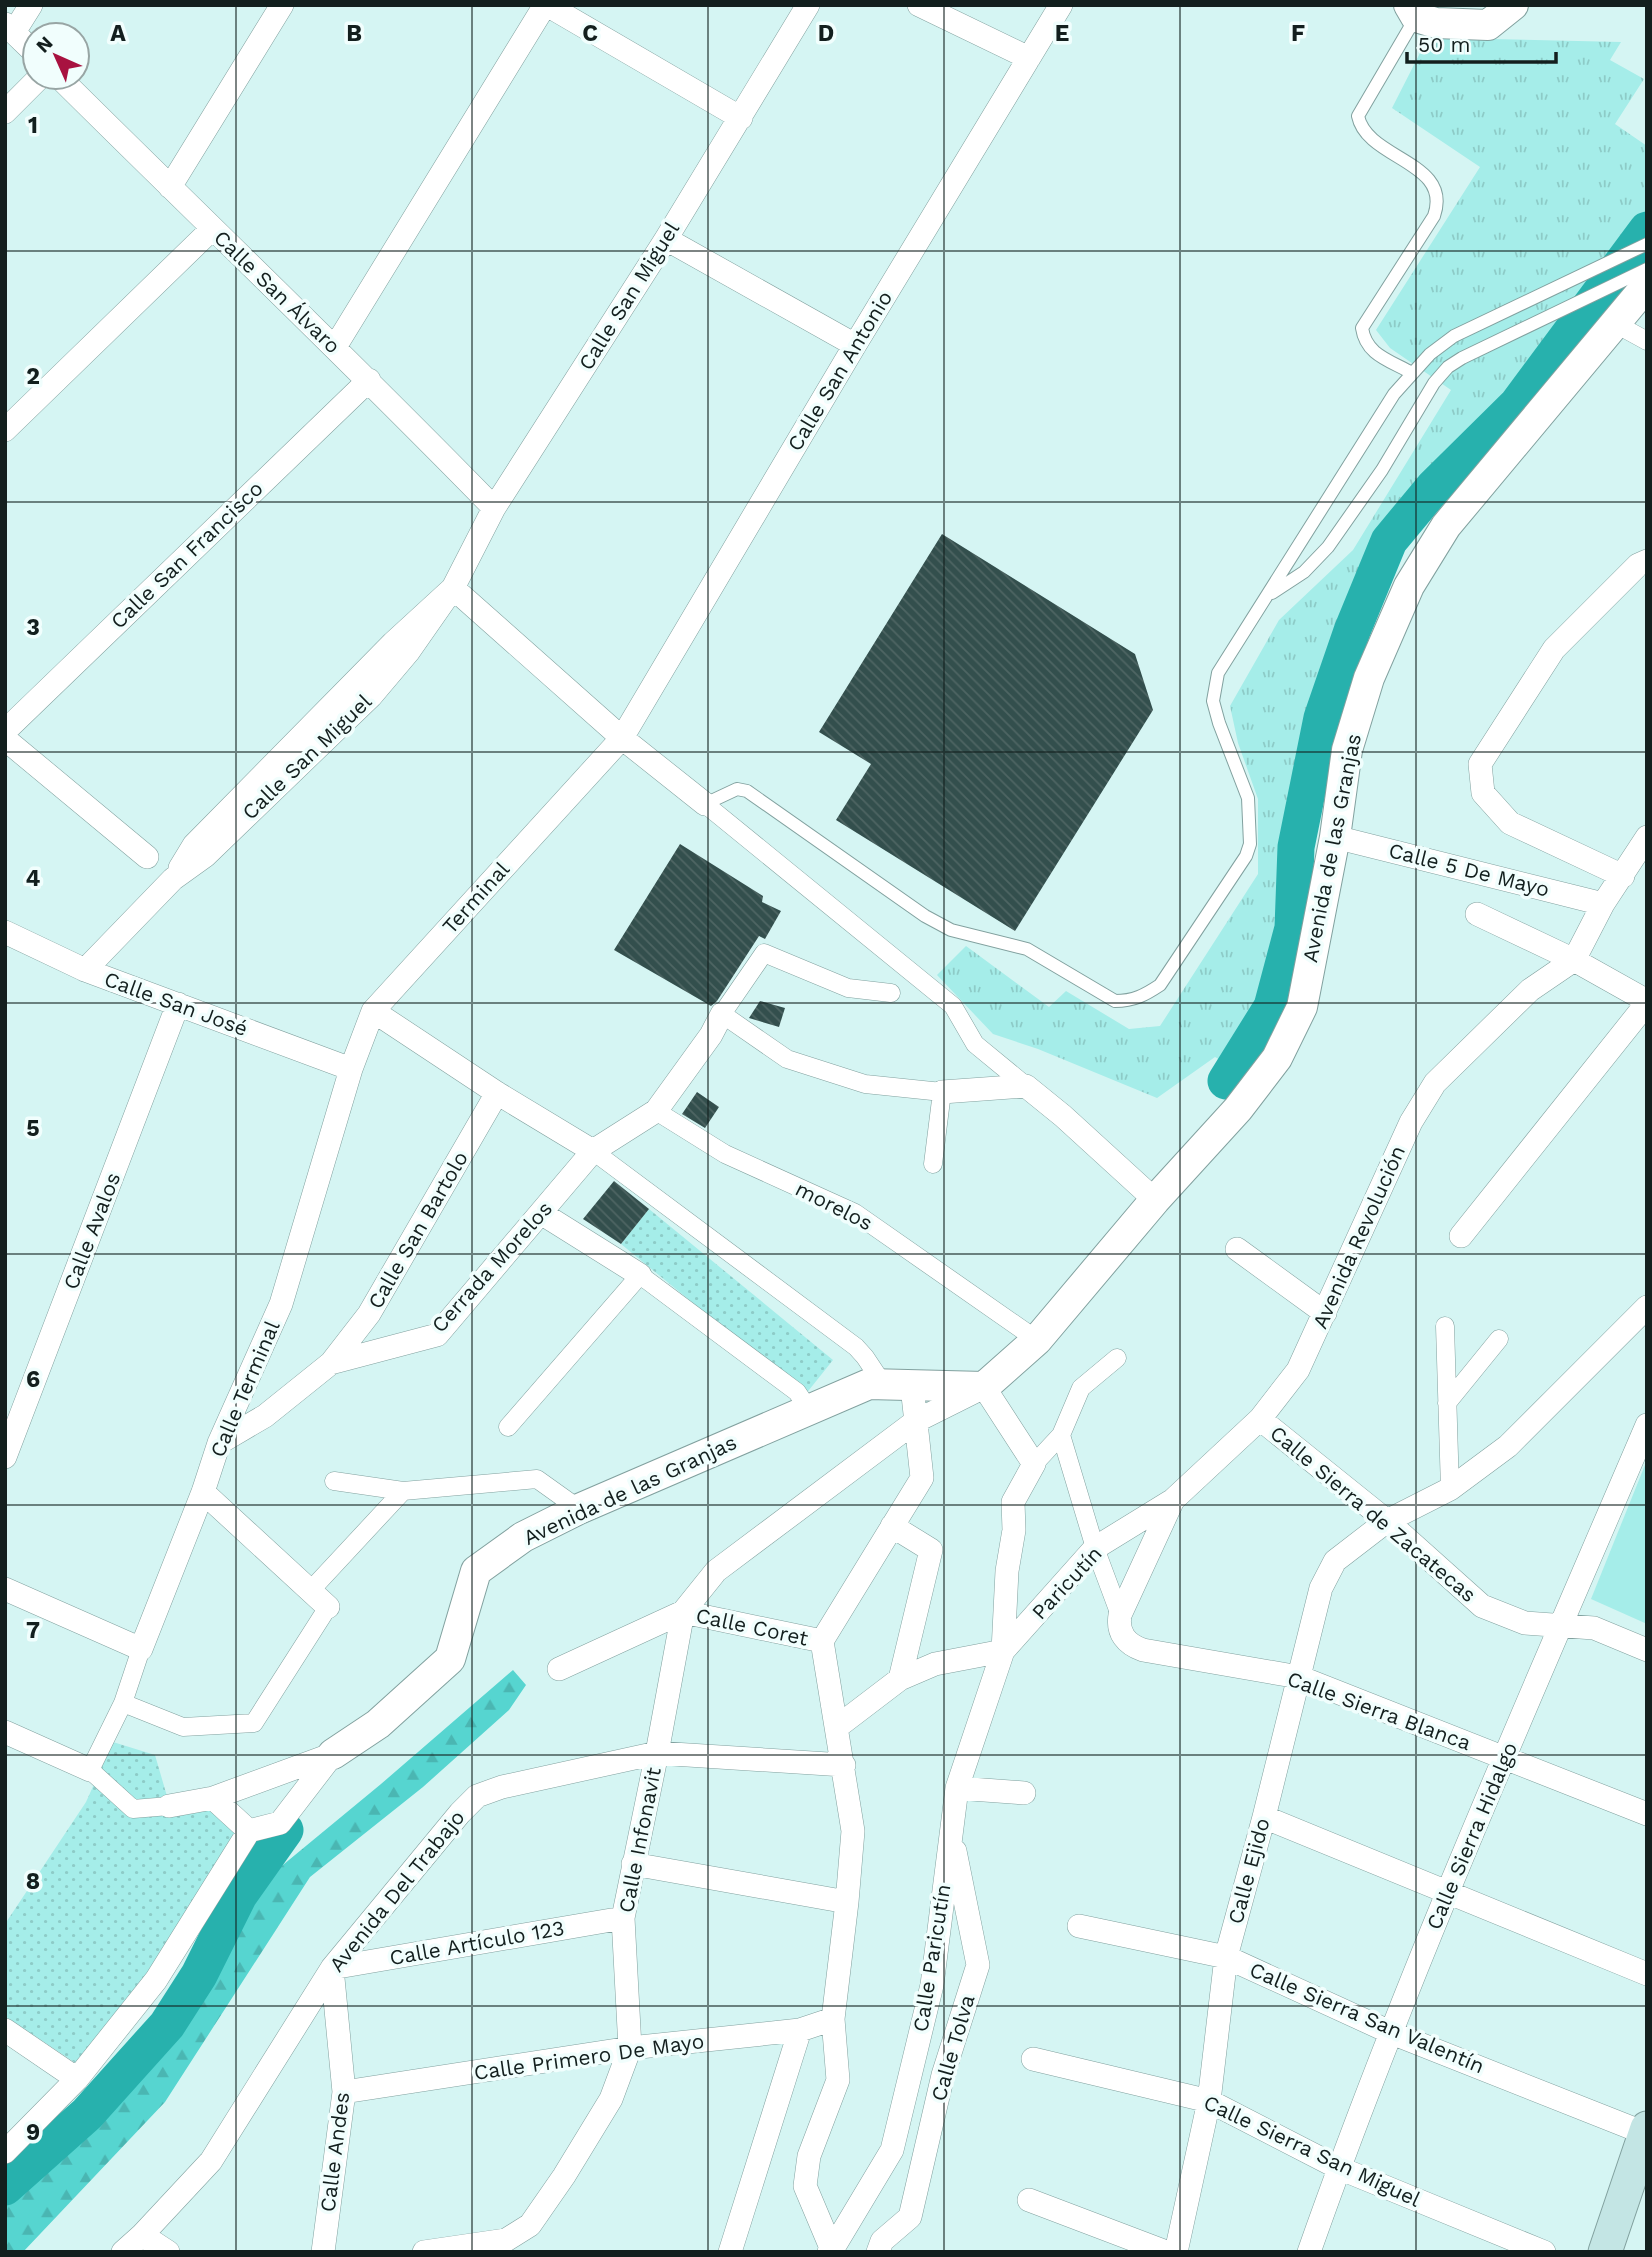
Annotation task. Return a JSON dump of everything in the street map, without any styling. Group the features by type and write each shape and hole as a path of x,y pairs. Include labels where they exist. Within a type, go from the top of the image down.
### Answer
{"main road":[{"path":"1605,2252 1646,2132"}],"street":[{"path":"9,28 31,5"},
{"path":"170,187 282,5"},
{"path":"335,347 546,5 741,118"},
{"name":"Calle San Miguel","path":"85,970 173,880 205,856 371,696 409,652 453,588 494,508 666,239 808,5"},
{"path":"919,5 1029,58"},
{"name":"Calle San Antonio","path":"622,738 1060,5"},
{"path":"1412,11 1436,23 1488,25 1513,5"},
{"path":"5,112 26,91"},
{"name":"Calle San Álvaro","path":"73,91 369,380 494,508"},
{"path":"5,430 212,229"},
{"path":"666,239 855,345"},
{"name":"Avenida de las Granjas","path":"683,1612 716,1571 916,1421 984,1387 1037,1340 1155,1200 1238,1109 1277,1058 1301,1007 1335,837 1347,750 1369,678 1409,586 1454,516 1647,285"},
{"path":"1616,324 1647,341"},
{"name":"Calle San Francisco","path":"5,731 369,380"},
{"path":"1623,876 1510,823 1483,793 1480,764 1554,649 1638,565 1647,561"},
{"path":"453,588 622,738 953,1006 975,1044 1063,1115 1155,1200"},
{"name":"Terminal","path":"351,1069 373,1010 622,738"},
{"path":"5,740 147,857"},
{"name":"Avenida Revolución","path":"1120,1615 1173,1500 1260,1419 1298,1370 1411,1122 1435,1083 1530,990 1574,960 1603,904 1647,836"},
{"name":"Calle 5 De Mayo","path":"1335,837 1603,904"},
{"path":"1461,1236 1647,1002 1574,960 1477,914"},
{"name":"Calle San José","path":"5,932 85,970 351,1069"},
{"path":"656,1111 764,953 848,988 891,993"},
{"name":"Calle Avalos","path":"6,1452 178,1004"},
{"path":"373,1010 498,1093 593,1151 856,1347 883,1384"},
{"path":"722,1014 787,1059 865,1084 942,1092 1026,1086"},
{"name":"Calle Terminal","path":"123,1703 219,1443 281,1304 351,1069"},
{"path":"933,1164 942,1092"},
{"name":"Calle San Bartolo","path":"331,1363 369,1314 498,1093"},
{"name":"Cerrada Morelos","path":"331,1363 437,1335 593,1151 656,1111"},
{"name":"morelos","path":"656,1111 725,1154 855,1213 1037,1340"},
{"path":"541,1213 640,1275 797,1392 809,1410"},
{"path":"1237,1249 1325,1313"},
{"path":"508,1427 640,1275"},
{"name":"Calle Ejido","path":"1176,2252 1209,2101 1226,1957 1321,1588 1335,1561 1387,1521 1450,1489 1508,1446 1647,1307"},
{"path":"1445,1326 1450,1489"},
{"path":"1447,1403 1499,1339"},
{"path":"837,1727 900,1679 935,1664 1003,1651 1007,1571 1014,1530 1013,1502 1034,1464 1060,1435 1081,1388 1117,1359"},
{"path":"219,1443 265,1416 331,1363"},
{"name":"Avenida de las Granjas","path":"249,1831 279,1823 333,1754 378,1724 450,1659 476,1572 523,1537 579,1509 869,1384 984,1387"},
{"path":"830,2251 805,2186 809,2156 838,2080 833,2019 853,1831 822,1642 922,1478 912,1386"},
{"path":"984,1387 1034,1464"},
{"name":"Calle Sierra de Zacatecas","path":"1260,1419 1387,1521 1482,1605 1525,1623 1594,1628 1647,1650"},
{"name":"Calle Sierra Hidalgo","path":"1309,2252 1447,1891 1647,1425"},
{"path":"1060,1435 1095,1548 1120,1615"},
{"path":"334,1481 403,1491 537,1479 579,1509"},
{"path":"310,1591 403,1491"},
{"path":"90,1770 123,1703 183,1727 254,1723 328,1607 203,1492"},
{"name":"Paricutín","path":"1003,1651 1095,1548 1173,1500"},
{"path":"892,1526 931,1549 900,1679"},
{"path":"5,1589 141,1649"},
{"path":"559,1669 683,1612"},
{"name":"Calle Coret","path":"683,1612 822,1642"},
{"name":"Calle Infonavit","path":"506,2246 530,2225 564,2176 611,2099 630,2048 623,1918 683,1612"},
{"name":"Calle Sierra Blanca","path":"1120,1615 1118,1625 1121,1632 1127,1641 1143,1650 1299,1677 1647,1814"},
{"name":"Calle Paricutín","path":"830,2251 892,2150 932,1985 957,1788 1003,1651"},
{"path":"5,1732 90,1770 133,1809 213,1798 333,1754"},
{"name":"Avenida Del Trabajo","path":"123,2252 211,2161 332,1968 477,1796 502,1787 657,1753 844,1765"},
{"path":"957,1788 1024,1793"},
{"path":"5,2152 77,2079 156,1980 249,1831 213,1798"},
{"path":"1264,1817 1647,1974"},
{"name":"Calle Tolva","path":"878,2252 883,2241 910,2217 943,2076 978,1965 951,1831"},
{"path":"633,1864 847,1902"},
{"name":"Calle Artículo 123","path":"332,1968 623,1918"},
{"name":"Calle Sierra San Valentín","path":"1079,1926 1226,1957 1392,2033 1646,2132"},
{"name":"Calle Andes","path":"323,2252 344,2092 332,1968"},
{"name":"Calle Primero De Mayo","path":"344,2092 630,2048 800,2031 833,2019"},
{"path":"5,2030 77,2079"},
{"path":"730,2252 800,2031"},
{"name":"Calle Sierra San Miguel","path":"1033,2059 1209,2101 1339,2168 1544,2252"},
{"path":"1030,2200 1166,2252"},
{"path":"142,2235 168,2252"},
{"path":"424,2252 506,2246"}],"lane":[{"path":"1412,11 1358,116 1361,127 1368,136 1423,173 1436,191 1439,203 1434,216 1362,328 1364,340 1371,350 1412,373"},
{"path":"705,804 726,792 737,789 747,791 925,916 944,926 978,938 1027,949 1115,1001 1142,997 1160,985 1246,856 1250,844 1248,799 1213,701 1218,673 1387,405 1412,373 1454,336 1644,245"},
{"path":"1269,595 1304,572 1328,547 1382,470 1434,383 1448,367 1647,269"}],"green space":[{"path":"1445,38 1621,42 1610,60 1644,79 1615,124 1647,146 1647,211 1578,313 1510,400 1429,483 1382,537 1344,630 1315,717 1291,842 1287,927 1267,1004 1227,1064 1215,1057 1157,1098 1038,1049 993,1034 937,975 966,946 1049,1007 1066,991 1129,1029 1160,1026 1258,874 1258,799 1238,743 1230,706 1279,620 1353,550 1451,390 1390,348 1376,330 1480,167 1392,108 1420,53"},
{"path":"649,1209 833,1360 805,1395 621,1244"},
{"path":"1647,1460 1647,1624 1591,1599"},
{"path":"513,1670 526,1685 509,1710 423,1787 310,1877 165,2102 23,2252 5,2252 5,2174 124,2058 255,1888"},
{"path":"113,1742 155,1755 171,1810 210,1803 242,1833 152,1975 77,2064 5,2016 5,1924 86,1802"}],"building":[{"path":"942,534 1135,654 1153,710 1015,931 836,820 871,764 819,732"},
{"path":"680,844 763,896 762,902 781,911 765,939 759,936 717,1001 711,1006 614,950"},
{"path":"760,1001 785,1008 779,1027 749,1018"},
{"path":"697,1092 719,1107 705,1128 682,1114"},
{"path":"614,1181 649,1209 621,1244 583,1219"}],"waterway":[{"path":"1226,1081 1272,1007 1293,928 1296,847 1322,718 1352,631 1389,541 1433,488 1517,405 1647,230"},
{"path":"5,2187 87,2114 167,2025 199,1975 239,1895 285,1830"}]}
